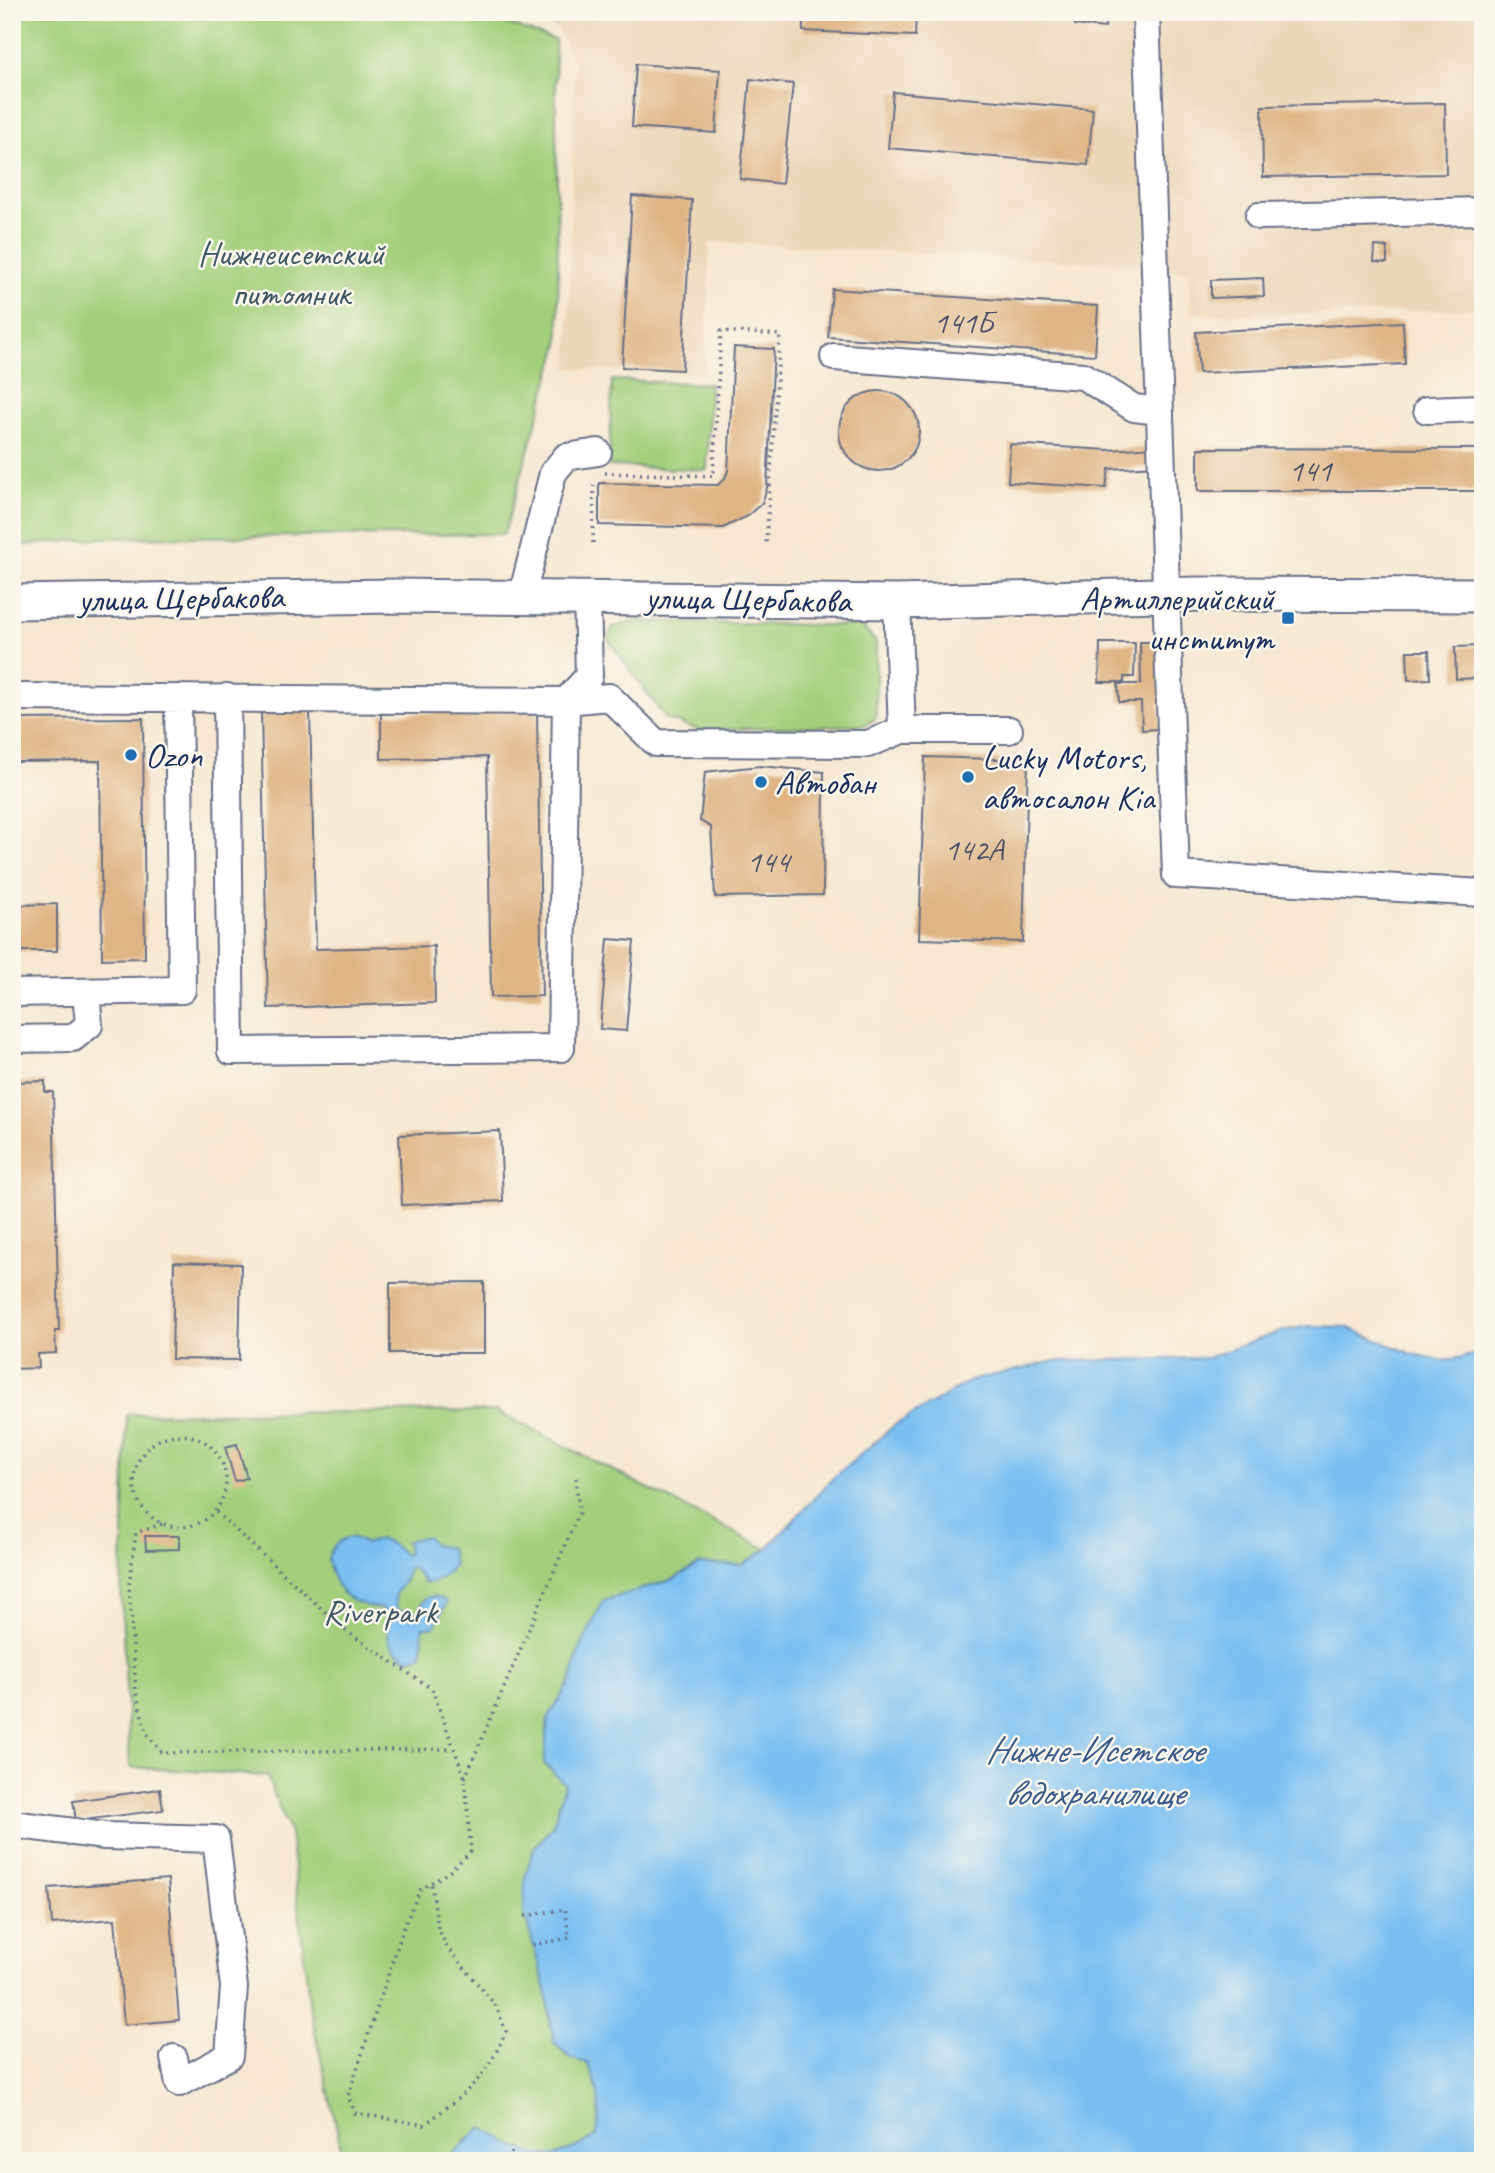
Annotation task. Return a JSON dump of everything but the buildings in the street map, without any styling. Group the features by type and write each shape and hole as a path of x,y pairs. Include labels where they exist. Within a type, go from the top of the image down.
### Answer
{"main road":[{"name":"улица Щербакова","path":"12,602 67,599 587,596 897,602 1168,595 1483,595"}],"lane":[{"path":"1146,12 1176,875 1483,893"},
{"path":"1259,216 1483,211"},
{"path":"834,356 1083,376 1135,408 1160,411"},
{"path":"1427,410 1483,408"},
{"path":"522,596 553,473 566,457 601,463"},
{"path":"226,697 231,1051 561,1048 566,701 589,676 587,596"},
{"path":"897,602 902,730"},
{"path":"12,698 226,697 566,701 609,697 656,743 869,744 902,730 1009,730"},
{"path":"12,993 182,990 178,698"},
{"path":"12,1039 73,1038 89,1026 86,992"},
{"path":"12,1824 105,1836 216,1839 234,1987 229,2056 179,2084 174,2058"}],"path":[{"path":"601,463 713,476 721,331 780,335 766,544"},
{"path":"593,543 594,482"},
{"path":"189,1434 207,1442 221,1456 227,1475 225,1494 216,1512 200,1524 181,1528 162,1524 145,1513 136,1496 133,1476 139,1458 152,1443 170,1435 189,1434"},
{"path":"466,1778 579,1513 576,1478"},
{"path":"216,1512 346,1631 432,1689 466,1778 471,1851 450,1871 431,1882 420,1890 405,1924 348,2096 355,2112 424,2125 474,2086 486,2071 506,2031 496,2006 447,1947 439,1928 431,1882"},
{"path":"162,1524 136,1533 129,1585 136,1692 146,1732 162,1753 453,1749"},
{"path":"525,1916 565,1909 569,1938 533,1945"},
{"path":"510,2161 512,2147"}],"shaded area":[{"path":"503,12 559,12 558,28"},
{"path":"559,12 1483,12 1483,308 1346,314 1190,314 1189,273 1154,265 710,242 705,374 568,369 574,63 558,28"}],"green space":[{"name":"Нижнеисетский питомник","path":"12,12 472,12 555,40 559,344 504,534 100,538 12,546"},
{"path":"612,380 710,384 707,470 609,466"},
{"path":"637,621 861,626 876,642 876,718 866,725 699,730 666,719 608,639 613,627"},
{"name":"Riverpark","path":"496,1411 767,1549 742,1565 699,1564 674,1579 603,1601 579,1651 571,1680 548,1719 565,1784 553,1826 534,1848 524,1912 546,1990 550,2026 570,2058 587,2063 594,2080 599,2099 596,2136 572,2149 548,2155 525,2152 501,2138 466,2140 459,2152 442,2161 344,2161 310,2009 290,1834 267,1776 130,1767 121,1592 127,1414"}],"water":[{"name":"Нижне-Исетское водохранилище","path":"1308,1326 1346,1327 1410,1353 1443,1361 1483,1353 1483,2161 442,2161 482,2127 512,2145 538,2155 563,2153 596,2136 599,2099 594,2080 587,2063 570,2058 554,2043 546,1990 524,1912 525,1877 534,1848 553,1826 565,1784 544,1763 548,1718 571,1680 579,1651 603,1601 674,1579 699,1564 742,1565 767,1549 832,1479 895,1425 970,1381 1055,1361 1207,1358 1279,1332"},
{"path":"427,1536 434,1545 450,1548 454,1564 442,1577 425,1583 412,1567 408,1568 405,1580 395,1594 397,1610 422,1613 423,1601 433,1596 447,1602 434,1627 423,1627 422,1655 408,1659 390,1642 383,1609 361,1604 346,1596 335,1582 328,1560 338,1543 348,1538 365,1544 379,1539 392,1544 405,1555 408,1553 406,1541"}],"place":[{"name":"Артиллерийский институт","path":"1288,618"},
{"name":"Ozon","path":"131,755"},
{"name":"Lucky Motors, автосалон Kia","path":"968,777"},
{"name":"Автобан","path":"761,782"}]}
